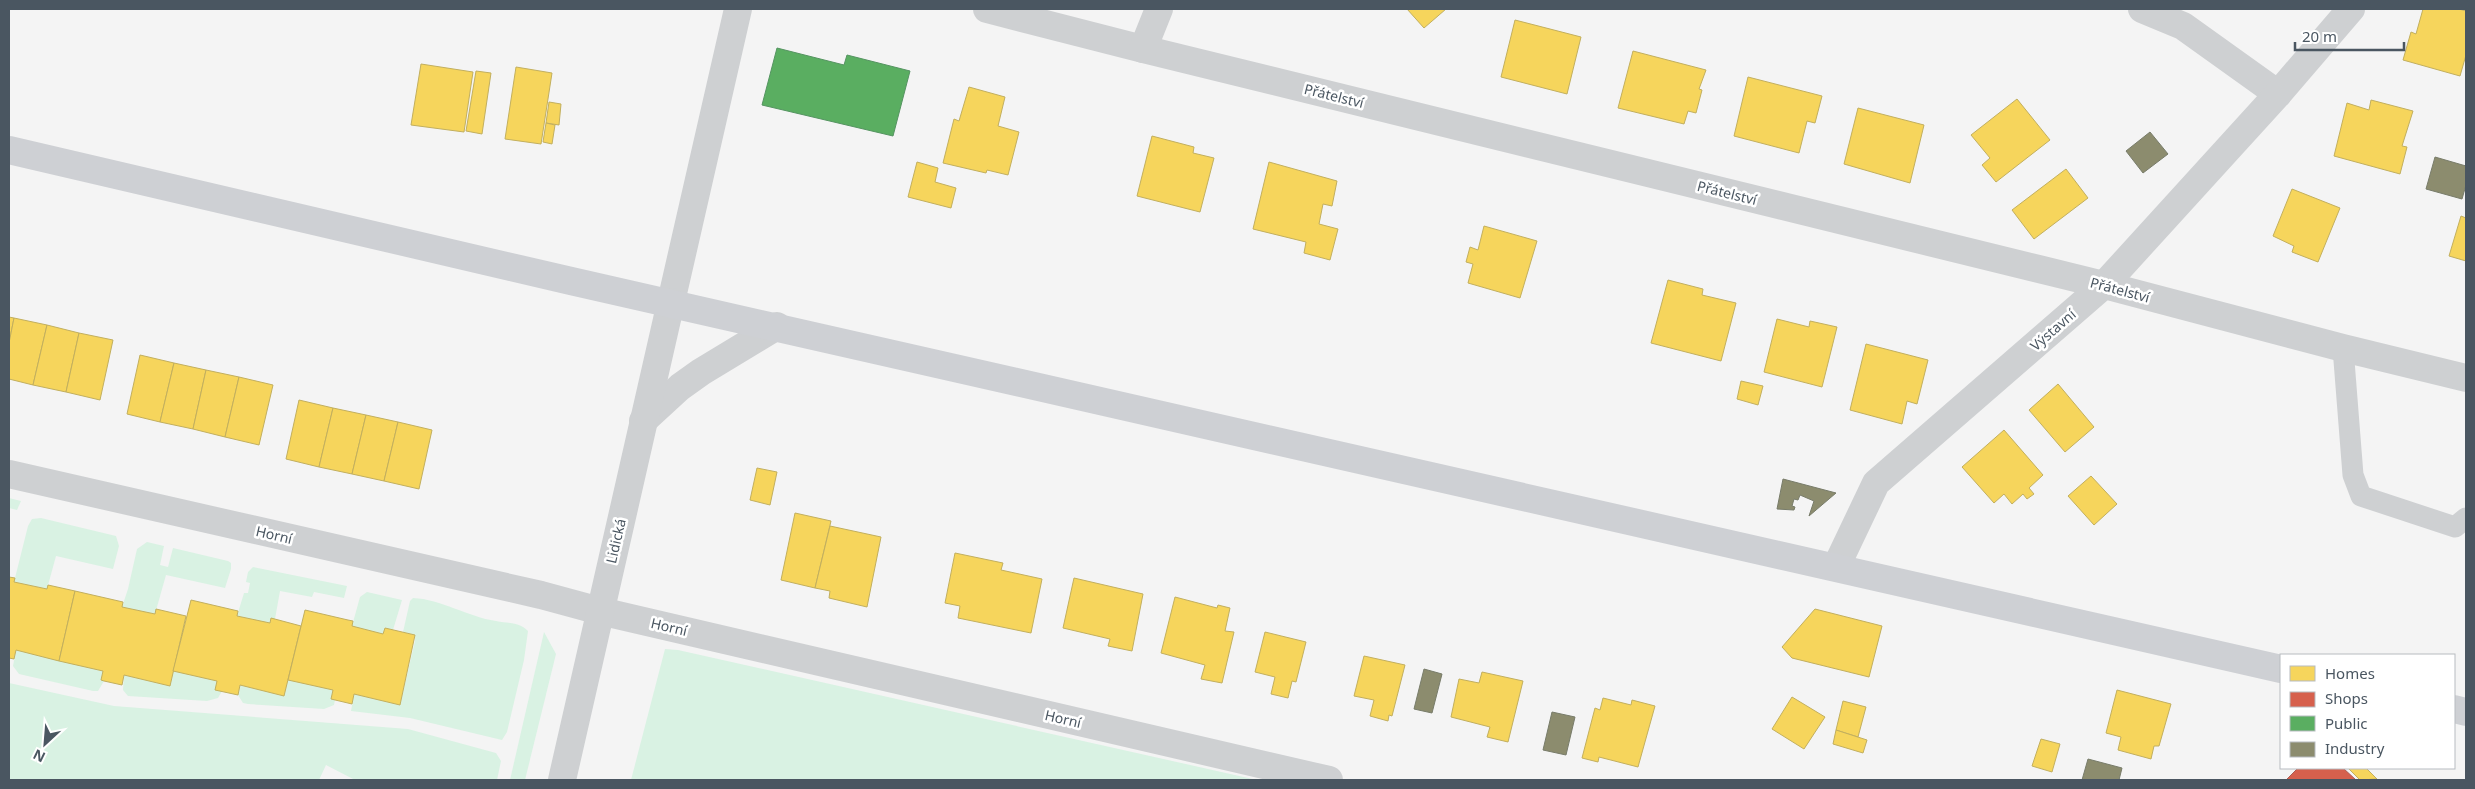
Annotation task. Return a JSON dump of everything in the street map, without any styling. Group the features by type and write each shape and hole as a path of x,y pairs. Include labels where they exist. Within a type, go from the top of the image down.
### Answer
{"main road":[{"path":"9,150 2280,669"}],"street":[{"name":"Lidická","path":"562,780 738,9"},
{"name":"Přátelství","path":"987,9 2104,285 2343,348 2466,378"},
{"path":"1143,49 1159,9"},
{"path":"2142,9 2183,26 2278,94"},
{"name":"Výstavní","path":"1836,566 1876,482 2104,285 2278,94 2351,9"},
{"path":"643,421 680,387 701,372 777,326"},
{"name":"Horní","path":"9,474 541,595 600,612 1329,780"}],"lane":[{"path":"2343,348 2352,475 2362,496 2455,527 2466,518"}],"green space":[{"path":"9,498 21,501 17,510 9,508"},
{"path":"41,518 116,536 119,546 113,569 56,556 47,589 14,582 28,526 32,519"},
{"path":"147,542 164,546 160,565 168,567 173,548 228,561 231,563 231,569 225,588 166,575 155,614 122,607 137,549"},
{"path":"253,567 347,586 344,598 314,592 312,597 280,591 275,619 271,619 270,623 237,616 244,593 248,593 250,583 246,582 248,572"},
{"path":"367,592 402,600 393,630 385,628 383,634 352,626 360,597"},
{"path":"413,598 434,601 486,619 517,624 528,631 524,660 507,732 502,740 410,718 351,711 354,694 400,705 415,641 415,635 403,632 410,601"},
{"path":"544,632 556,654 525,780 510,780"},
{"path":"665,649 678,650 1257,780 631,780"},
{"path":"16,650 103,671 101,680 104,681 98,691 93,691 19,674 13,666"},
{"path":"173,671 217,681 222,691 218,698 207,701 128,696 123,690 124,675 170,686"},
{"path":"288,680 333,690 331,699 335,700 334,705 324,709 248,704 243,703 238,695 240,685 284,696"},
{"path":"9,683 114,706 408,729 496,753 501,761 497,780 355,780 326,765 319,780 9,780"}],"building: Homes":[{"path":"1407,9 1446,9 1424,28"},
{"path":"2423,9 2459,9 2466,11 2466,55 2460,76 2403,60 2411,32 2416,34"},
{"path":"1515,20 1581,37 1567,94 1501,77"},
{"path":"1633,51 1706,70 1699,89 1702,90 1696,113 1688,111 1684,124 1618,108"},
{"path":"421,64 473,72 464,132 411,125"},
{"path":"516,67 552,73 541,144 505,139"},
{"path":"476,71 491,73 482,134 466,131"},
{"path":"1748,77 1822,96 1815,123 1807,121 1799,153 1734,136"},
{"path":"969,87 1005,97 998,126 1019,132 1008,175 987,170 986,173 943,163 954,119 959,121"},
{"path":"2017,99 2050,140 1996,182 1982,165 1990,158 1971,135"},
{"path":"2371,100 2413,111 2402,146 2407,147 2400,174 2334,156 2347,103 2369,110"},
{"path":"549,102 561,104 559,125 546,123"},
{"path":"1858,108 1924,125 1910,183 1844,164"},
{"path":"546,123 555,125 552,144 543,142"},
{"path":"1152,136 1194,147 1193,153 1214,158 1200,212 1137,196"},
{"path":"917,162 938,168 935,182 956,188 951,208 908,197"},
{"path":"1269,162 1337,181 1332,206 1323,204 1319,224 1338,229 1330,260 1304,253 1306,242 1253,229"},
{"path":"2066,169 2088,198 2034,239 2012,210"},
{"path":"2292,189 2340,208 2318,262 2292,252 2294,246 2273,236"},
{"path":"2461,216 2466,218 2466,261 2449,256"},
{"path":"1484,226 1537,241 1520,298 1468,283 1473,264 1466,262 1470,247 1478,250"},
{"path":"1668,280 1703,289 1702,295 1736,303 1721,361 1651,343"},
{"path":"9,317 14,318 9,343"},
{"path":"14,318 47,325 33,385 9,379 9,343"},
{"path":"1777,319 1809,327 1810,321 1837,327 1822,387 1764,372"},
{"path":"47,325 79,333 66,392 33,385"},
{"path":"79,333 113,340 100,400 66,392"},
{"path":"1866,344 1928,360 1917,404 1907,401 1902,424 1850,410"},
{"path":"140,355 174,363 160,422 127,414"},
{"path":"174,363 206,370 193,429 160,422"},
{"path":"206,370 239,377 225,437 193,429"},
{"path":"239,377 273,385 259,445 225,437"},
{"path":"1741,381 1763,386 1758,405 1737,399"},
{"path":"2058,384 2094,427 2065,452 2029,410"},
{"path":"299,400 333,408 319,467 286,459"},
{"path":"333,408 366,415 352,474 319,467"},
{"path":"366,415 398,422 384,481 352,474"},
{"path":"398,422 432,430 419,489 384,481"},
{"path":"2004,430 2043,475 2029,488 2034,494 2027,499 2023,494 2012,504 2004,494 1994,503 1962,467"},
{"path":"757,468 777,472 770,505 750,500"},
{"path":"2091,476 2117,504 2094,525 2068,496"},
{"path":"795,513 831,521 815,588 781,580"},
{"path":"830,526 881,537 867,607 829,598 830,591 815,588"},
{"path":"955,553 1003,563 1001,570 1042,579 1031,633 958,618 960,606 945,603"},
{"path":"9,577 15,578 14,582 47,589 48,585 75,591 59,661 16,650 14,659 9,658"},
{"path":"1074,578 1143,594 1132,651 1108,646 1110,639 1063,628"},
{"path":"75,591 123,602 122,607 155,614 156,609 186,616 170,686 124,675 122,685 104,681 101,680 103,671 59,661"},
{"path":"1175,597 1217,608 1218,605 1230,608 1225,631 1234,632 1222,683 1201,679 1205,665 1161,653"},
{"path":"191,600 238,611 237,616 270,623 271,618 301,626 284,696 240,685 238,695 215,690 217,681 173,671"},
{"path":"1815,609 1882,626 1869,677 1792,658 1782,647"},
{"path":"305,610 353,621 352,626 383,634 385,628 415,635 400,705 354,694 352,704 331,699 333,690 288,680"},
{"path":"1265,632 1306,642 1296,682 1292,681 1288,698 1271,694 1275,677 1255,672"},
{"path":"1364,656 1405,665 1392,716 1389,715 1388,721 1370,716 1374,700 1354,696"},
{"path":"1482,672 1523,681 1508,742 1487,737 1490,727 1451,717 1459,679 1479,683"},
{"path":"2117,690 2171,704 2159,746 2154,746 2151,759 2118,750 2121,737 2106,733"},
{"path":"1792,697 1825,717 1804,749 1772,729"},
{"path":"1603,698 1631,705 1632,700 1655,706 1638,767 1599,757 1598,762 1582,758 1595,708 1600,710"},
{"path":"1843,701 1866,707 1858,737 1836,730"},
{"path":"1836,730 1867,740 1863,753 1833,744"},
{"path":"2041,739 2060,744 2052,772 2032,766"},
{"path":"2349,769 2367,769 2377,779 2360,780"}],"building: Shops":[{"path":"2297,769 2344,769 2356,780 2286,780"}],"building: Public":[{"path":"777,48 844,65 847,55 910,71 893,136 762,105"}],"building: Industry":[{"path":"2150,132 2168,154 2143,173 2126,151"},
{"path":"2435,157 2466,166 2466,185 2462,199 2426,189"},
{"path":"1783,479 1836,493 1809,516 1814,501 1800,495 1798,500 1794,499 1792,506 1795,507 1794,510 1777,509"},
{"path":"1424,669 1442,674 1432,713 1414,709"},
{"path":"1552,712 1575,717 1566,755 1543,750"},
{"path":"2088,759 2122,768 2119,780 2082,780"}]}
